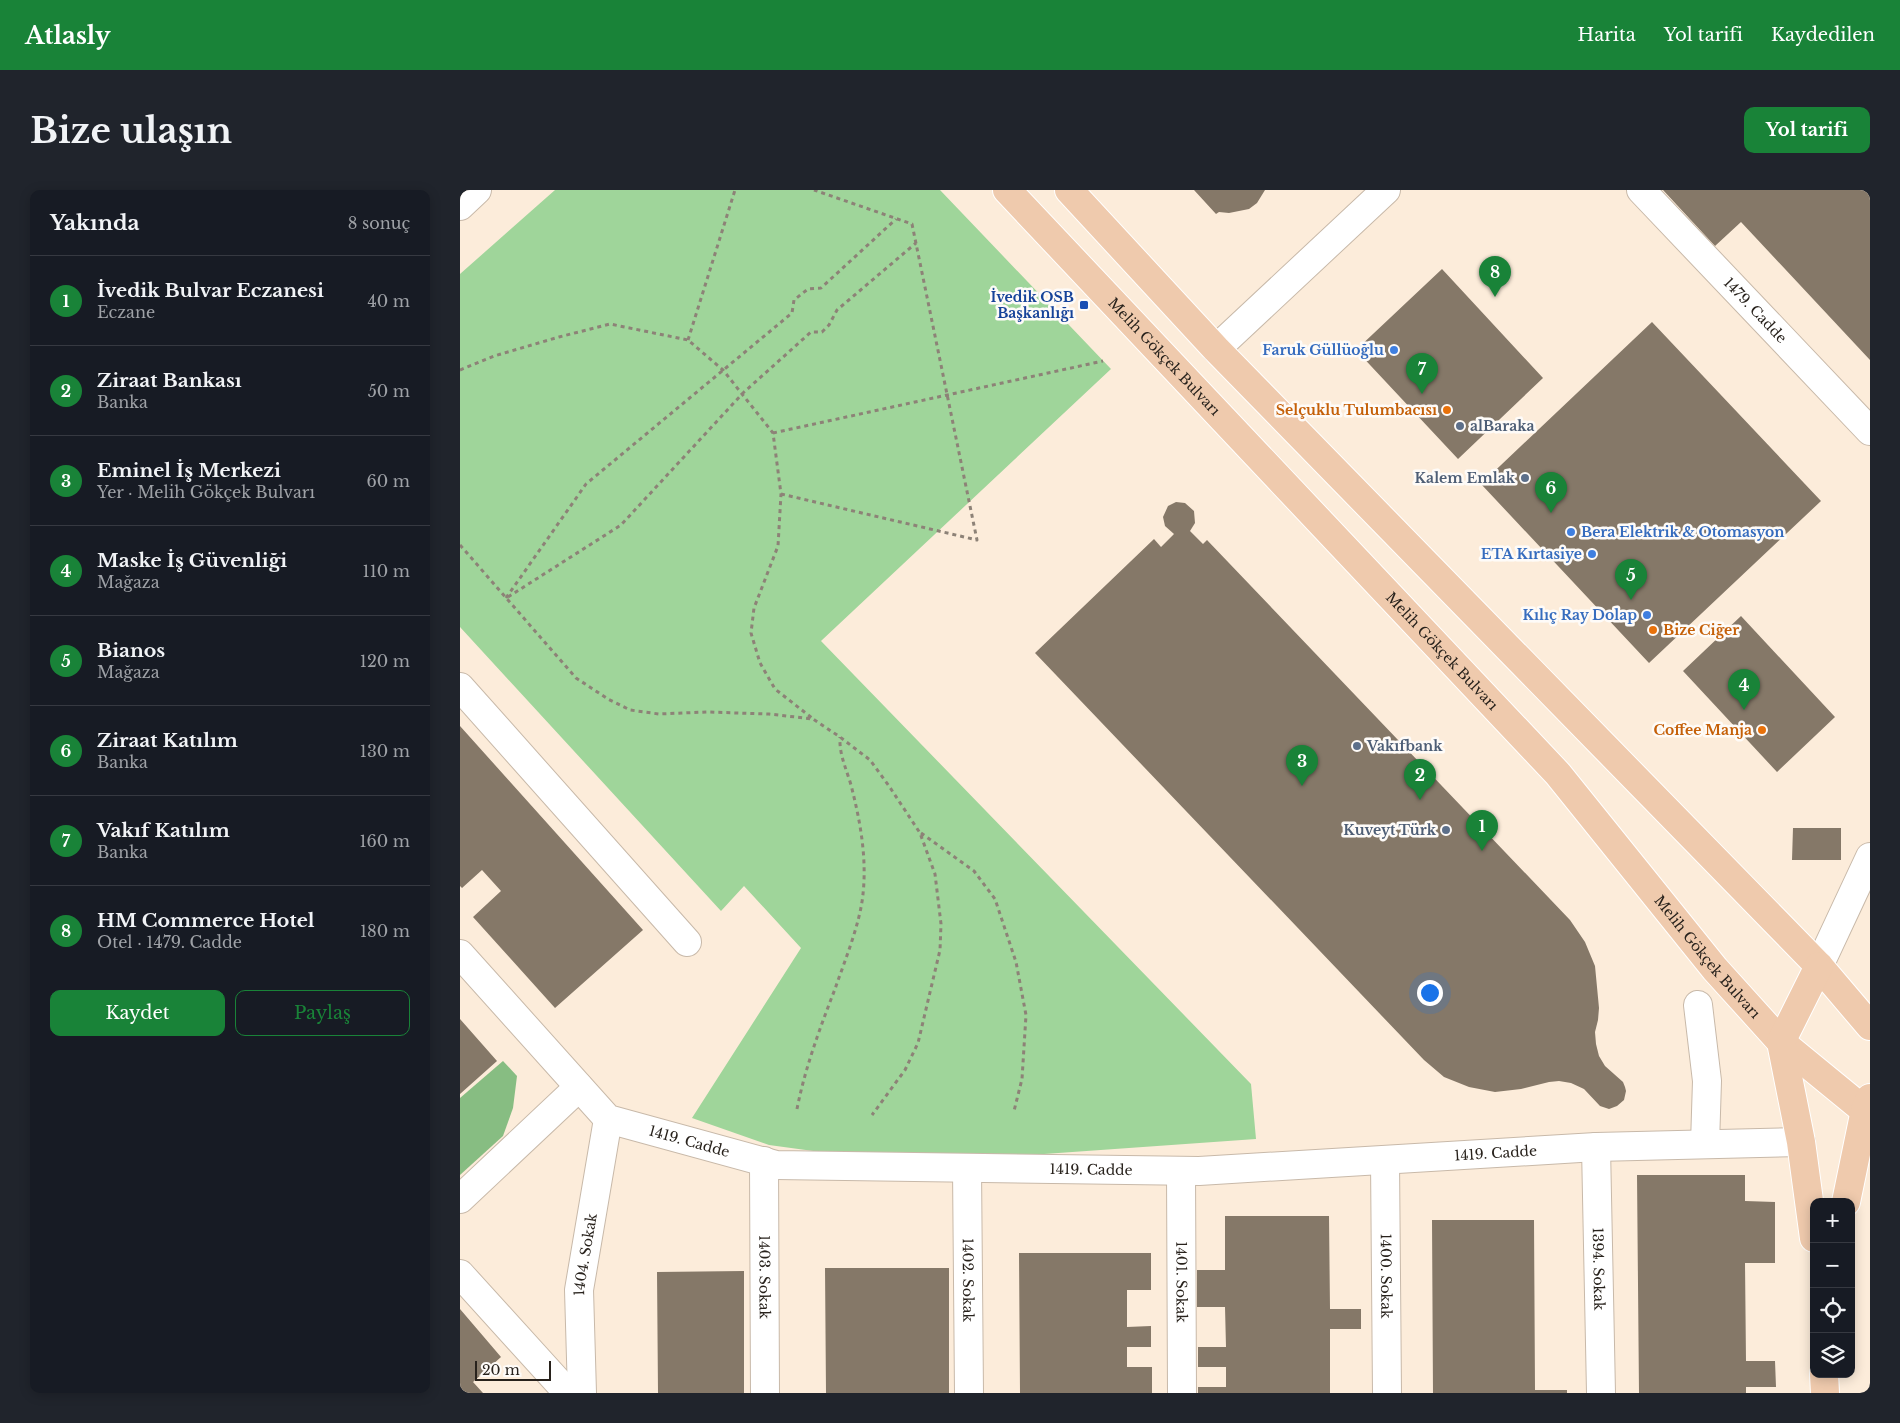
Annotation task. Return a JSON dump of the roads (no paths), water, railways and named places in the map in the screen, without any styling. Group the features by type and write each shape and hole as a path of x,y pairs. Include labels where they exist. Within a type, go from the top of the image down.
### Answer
{"main road":[{"name":"Melih Gökçek Bulvarı","path":"1007,190 1558,774 1716,969 1781,1042 1868,1108"},
{"path":"1069,190 1216,349 1818,966 1870,1026"},
{"path":"1810,1208 1801,1142 1781,1042 1818,966"},
{"path":"1847,1198 1868,1108"},
{"path":"1824,1378 1825,1393"}],"street":[{"path":"460,206 477,190"},
{"path":"1216,349 1386,190"},
{"name":"1479. Cadde","path":"1641,190 1870,432"},
{"path":"460,687 687,942"},
{"path":"1818,966 1870,857"},
{"path":"460,954 608,1118"},
{"path":"1698,1005 1707,1081 1705,1144"},
{"path":"460,1199 579,1087"},
{"name":"1419. Cadde","path":"608,1118 776,1165 1199,1171 1596,1147 1801,1142"},
{"name":"1404. Sokak","path":"582,1393 579,1290 608,1118"},
{"name":"1394. Sokak","path":"1596,1147 1601,1393"},
{"name":"1400. Sokak","path":"1385,1160 1387,1393"},
{"name":"1403. Sokak","path":"764,1161 765,1393"},
{"name":"1402. Sokak","path":"967,1168 969,1393"},
{"name":"1401. Sokak","path":"1181,1171 1182,1393"},
{"path":"460,1274 568,1393"}],"place":[{"name":"HM Commerce Hotel","path":"1495,297"},
{"name":"İvedik OSB Başkanlığı","path":"1084,305"},
{"name":"Faruk Güllüoğlu","path":"1394,350"},
{"name":"Vakıf Katılım","path":"1422,394"},
{"name":"Selçuklu Tulumbacısı","path":"1447,410"},
{"name":"alBaraka","path":"1460,426"},
{"name":"Kalem Emlak","path":"1525,478"},
{"name":"Ziraat Katılım","path":"1551,513"},
{"name":"Bera Elektrik & Otomasyon","path":"1571,532"},
{"name":"ETA Kırtasiye","path":"1592,554"},
{"name":"Bianos","path":"1631,600"},
{"name":"Kılıç Ray Dolap","path":"1647,615"},
{"name":"Bize Ciğer","path":"1653,630"},
{"name":"Maske İş Güvenliği","path":"1744,710"},
{"name":"Coffee Manja","path":"1762,730"},
{"name":"Vakıfbank","path":"1357,746"},
{"name":"Eminel İş Merkezi","path":"1302,786"},
{"name":"Ziraat Bankası","path":"1420,800"},
{"name":"Kuveyt Türk","path":"1446,830"},
{"name":"İvedik Bulvar Eczanesi","path":"1482,851"}]}
